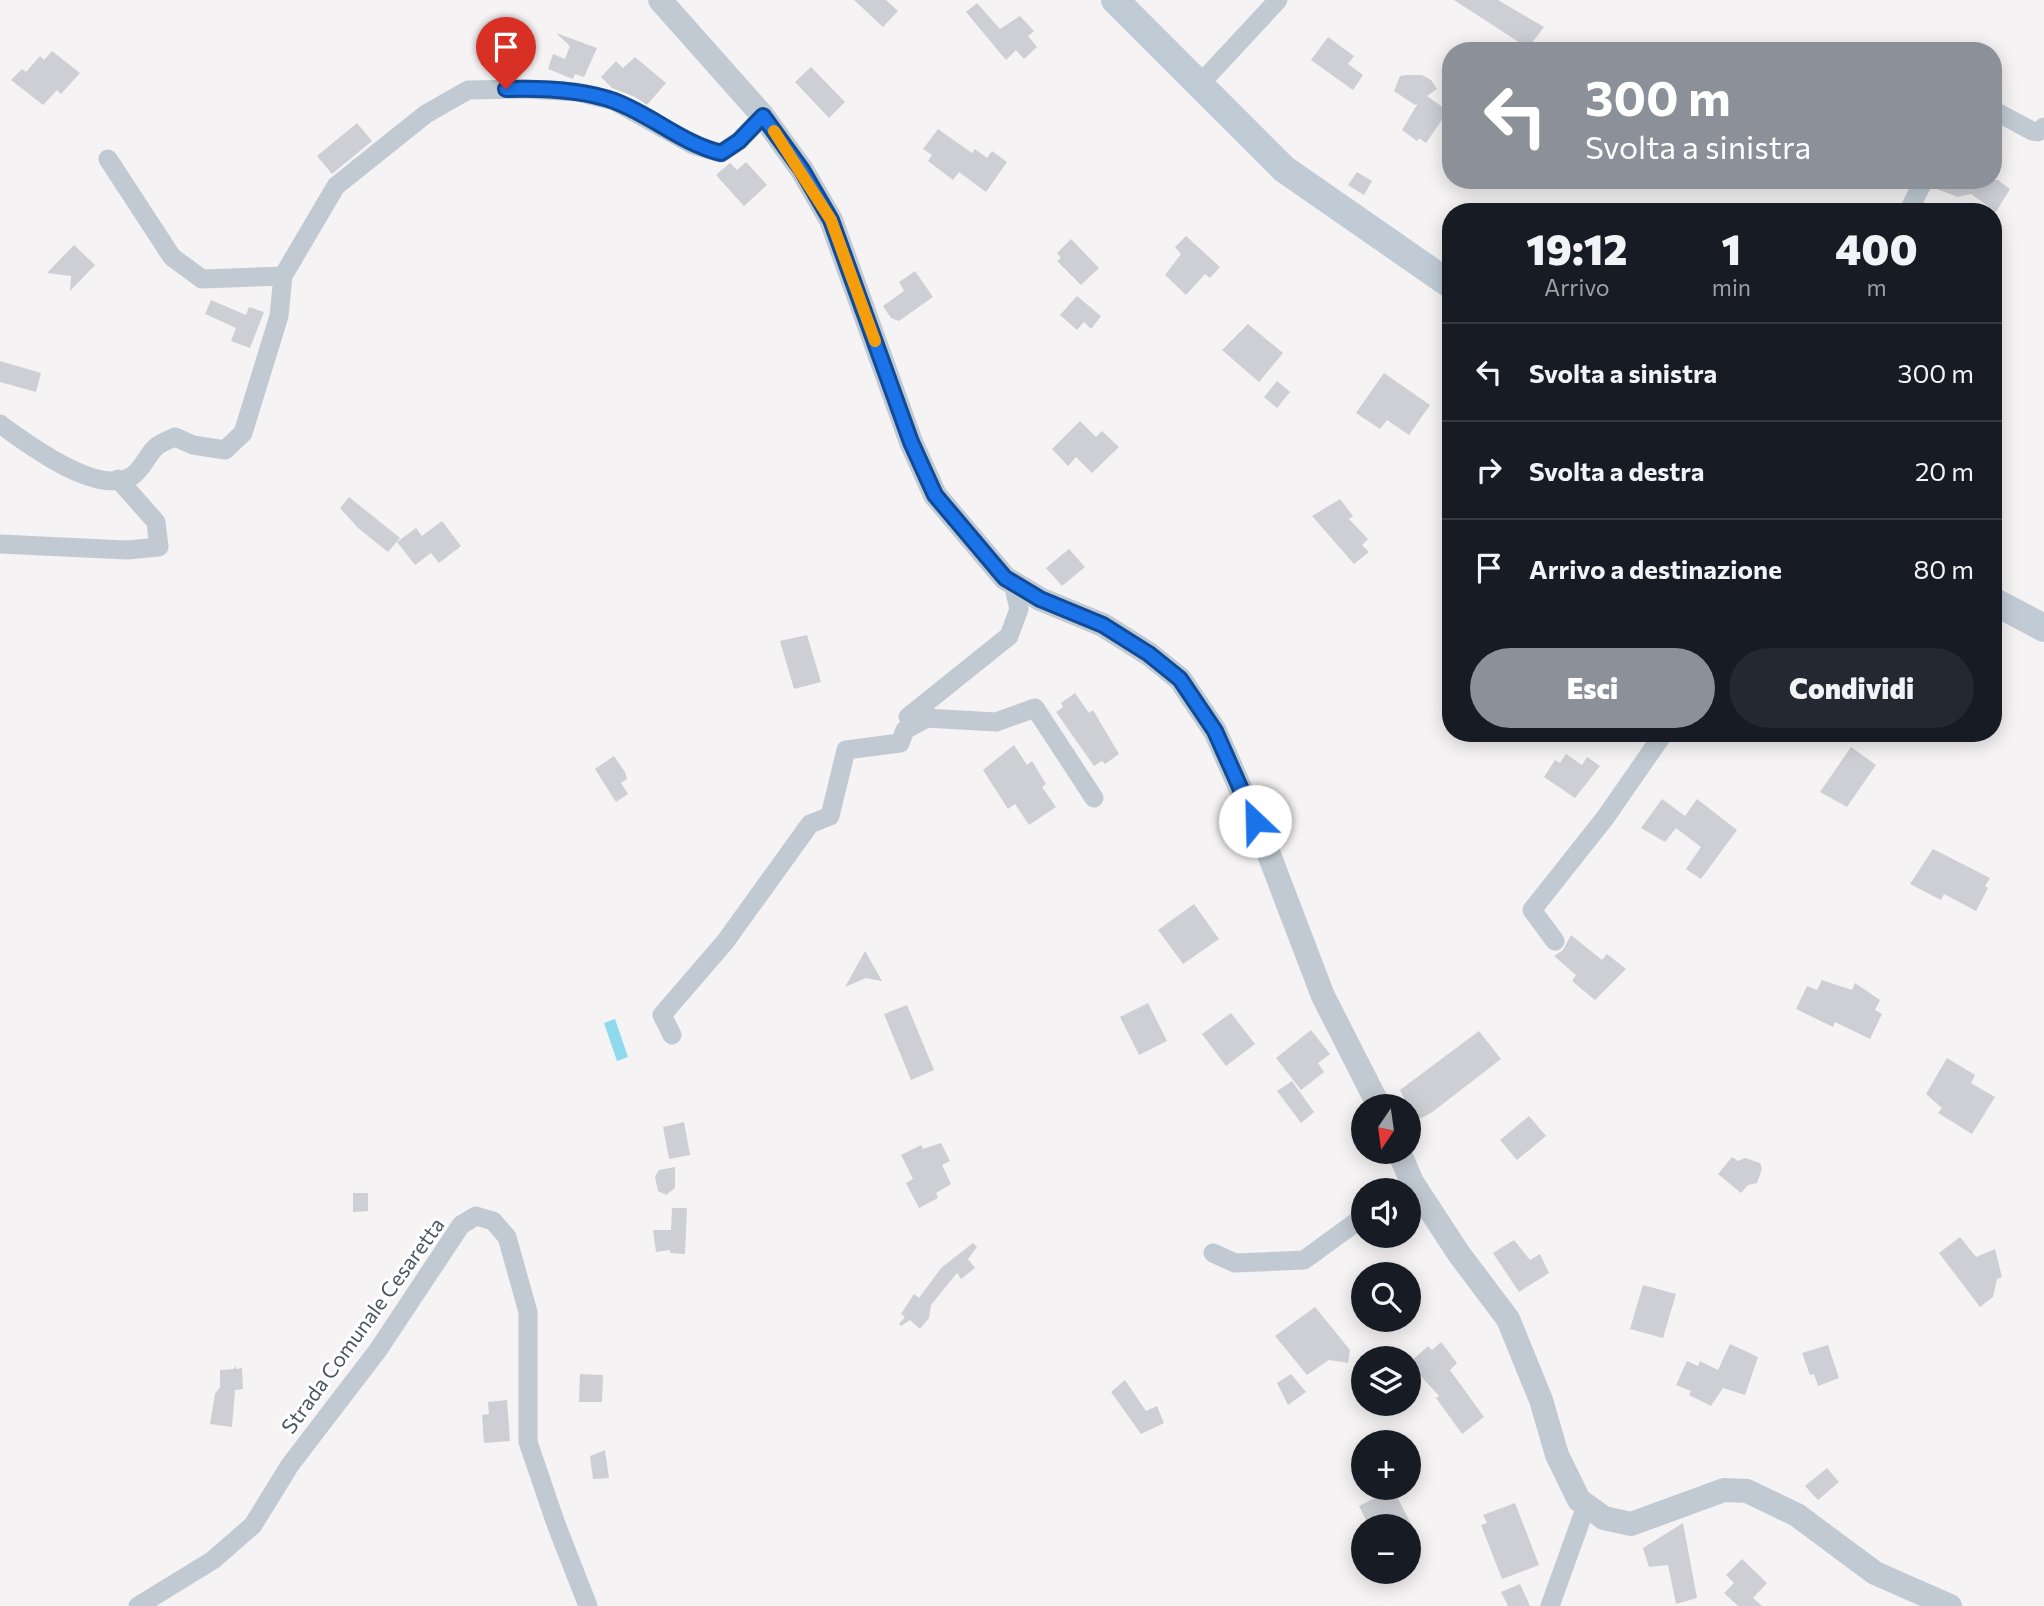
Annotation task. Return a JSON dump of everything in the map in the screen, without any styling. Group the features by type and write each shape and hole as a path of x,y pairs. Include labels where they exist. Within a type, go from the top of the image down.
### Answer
{"main road":[{"path":"1115,0 1284,169 1442,279"},
{"path":"2002,606 2044,628"}],"street":[{"path":"660,0 763,116 802,170 831,220 911,442 935,495 982,554 1013,583 1040,599 1103,625 1149,654 1180,679 1215,731 1265,844 1323,996 1373,1094"},
{"path":"1199,85 1278,0"},
{"path":"0,424 81,475 129,478 146,465 156,447 175,437 193,445 225,450 243,433 279,316 284,276 336,186 426,114 468,90 577,92 614,101 661,124 693,145 721,153 739,141 763,116"},
{"path":"2002,115 2032,131 2038,132 2044,127"},
{"path":"107,159 172,257 202,279 284,276"},
{"path":"0,544 127,550 159,547 156,522 118,479"},
{"path":"1013,583 1019,609 1009,636 908,717 996,722 1035,708 1094,798"},
{"path":"672,1035 662,1015 725,942 810,824 830,816 846,750 900,743 905,730 929,718"},
{"path":"1555,940 1532,910 1605,818 1658,742"},
{"path":"1421,1204 1508,1319 1541,1400 1557,1455 1578,1500 1604,1518 1631,1524 1724,1490 1747,1490 1797,1515 1875,1573 1950,1606"},
{"name":"Strada Comunale Cesaretta","path":"138,1606 213,1560 253,1525 290,1465 378,1350 461,1225 476,1216 493,1221 507,1237 527,1312 528,1442 588,1606"},
{"path":"1213,1253 1234,1263 1304,1261 1351,1226"},
{"path":"1550,1606 1586,1506"}],"water":[{"path":"615,1019 628,1057 617,1061 604,1023"}],"building":[{"path":"854,0 886,0 898,11 883,27"},
{"path":"1454,0 1498,0 1544,27 1533,42 1519,42"},
{"path":"977,3 1000,29 1020,16 1034,31 1028,36 1037,47 1024,59 1016,50 1006,60 966,12"},
{"path":"556,33 597,48 584,77 575,74 573,79 548,69 553,54 565,59 570,46"},
{"path":"1328,37 1354,56 1348,64 1363,75 1353,90 1311,60"},
{"path":"52,51 80,73 61,94 57,90 43,105 11,80 22,69 26,72 40,56 44,60"},
{"path":"635,57 666,83 647,105 612,88 601,77 616,61 623,68"},
{"path":"811,67 845,102 829,118 795,82"},
{"path":"1422,75 1431,80 1437,89 1427,96 1442,107 1442,120 1426,143 1419,138 1417,141 1402,130 1418,103 1415,105 1394,91 1400,76"},
{"path":"357,123 372,141 332,174 317,156"},
{"path":"938,129 972,153 975,149 987,158 992,151 1007,162 986,192 959,172 953,180 928,161 932,155 923,149"},
{"path":"746,162 767,185 744,206 716,175 730,163 737,170"},
{"path":"1357,172 1372,181 1364,195 1348,185"},
{"path":"2002,183 2010,189 2001,203 1984,203 1971,194 1958,197 1937,189 2002,189"},
{"path":"1186,236 1220,267 1210,278 1205,274 1186,295 1165,275 1181,254 1175,247"},
{"path":"1071,239 1099,268 1081,285 1057,261 1061,258 1057,253"},
{"path":"74,245 95,265 70,291 71,276 47,273"},
{"path":"915,271 933,297 899,321 891,318 883,306 904,291 899,282"},
{"path":"1077,296 1101,316 1091,329 1084,322 1077,330 1060,315"},
{"path":"211,300 246,315 249,307 264,312 250,348 231,341 236,328 205,314"},
{"path":"1248,324 1283,353 1259,382 1222,350"},
{"path":"0,361 41,373 36,392 0,382"},
{"path":"1384,373 1430,405 1409,435 1387,420 1380,429 1356,413"},
{"path":"1277,381 1290,392 1277,408 1264,397"},
{"path":"1080,421 1096,437 1102,431 1119,447 1092,473 1076,457 1068,466 1052,449"},
{"path":"349,497 400,538 388,552 358,528 340,508"},
{"path":"1340,499 1353,516 1349,519 1368,539 1362,545 1369,552 1354,564 1312,516"},
{"path":"442,521 461,546 439,563 431,553 415,565 397,542 416,528 422,536"},
{"path":"1069,549 1085,567 1062,586 1046,568"},
{"path":"807,635 821,682 794,689 780,641"},
{"path":"1075,693 1089,713 1093,710 1119,754 1105,764 1102,761 1094,766 1056,712 1063,707 1061,703"},
{"path":"1014,745 1027,765 1032,761 1046,784 1042,787 1056,807 1029,825 1015,804 1008,809 983,770"},
{"path":"1851,747 1876,765 1847,807 1820,792"},
{"path":"1566,754 1582,765 1587,757 1600,766 1575,798 1544,777 1555,760 1560,763"},
{"path":"614,756 625,772 627,779 621,783 628,794 616,802 595,769"},
{"path":"1662,799 1685,816 1697,799 1737,830 1701,879 1686,869 1701,847 1676,828 1665,842 1641,828"},
{"path":"1933,849 1990,878 1976,911 1944,894 1941,900 1910,884"},
{"path":"1194,904 1219,939 1183,964 1158,930"},
{"path":"1571,935 1602,960 1607,954 1626,969 1595,1000 1572,981 1576,975 1554,956 1563,950"},
{"path":"865,951 882,981 866,978 845,987"},
{"path":"1822,980 1852,990 1855,983 1880,1000 1875,1010 1882,1014 1870,1039 1835,1022 1833,1027 1796,1009 1807,986 1817,990"},
{"path":"1148,1003 1167,1041 1139,1055 1120,1017"},
{"path":"907,1005 934,1070 911,1080 884,1014"},
{"path":"1231,1013 1255,1044 1226,1066 1202,1034"},
{"path":"1311,1030 1330,1054 1318,1063 1324,1072 1301,1090 1276,1058"},
{"path":"1479,1031 1501,1059 1421,1118 1421,1094 1402,1094 1400,1090"},
{"path":"1947,1058 1975,1075 1971,1083 1995,1097 1972,1134 1938,1113 1942,1108 1926,1094"},
{"path":"1292,1081 1314,1112 1301,1123 1277,1091"},
{"path":"1529,1116 1546,1136 1517,1160 1500,1140"},
{"path":"684,1122 690,1155 669,1159 663,1127"},
{"path":"941,1143 950,1161 942,1165 951,1184 936,1193 938,1198 919,1208 906,1183 913,1179 901,1155 921,1145 923,1149"},
{"path":"1732,1157 1738,1161 1745,1158 1760,1163 1762,1169 1757,1183 1748,1185 1741,1193 1718,1174"},
{"path":"675,1167 675,1188 666,1195 658,1191 655,1177 659,1170"},
{"path":"353,1193 368,1193 368,1211 353,1212"},
{"path":"672,1208 687,1208 685,1254 670,1253 670,1250 656,1252 653,1230 671,1230"},
{"path":"1960,1237 1976,1257 1995,1249 2002,1277 1997,1279 1993,1297 1980,1307 1939,1253"},
{"path":"1514,1240 1530,1260 1540,1254 1549,1273 1519,1292 1493,1253"},
{"path":"973,1243 977,1247 968,1259 975,1268 961,1279 957,1273 931,1305 929,1318 920,1329 910,1320 901,1326 899,1324 905,1317 901,1314 914,1294 919,1298 941,1268"},
{"path":"1643,1285 1676,1294 1663,1338 1630,1329"},
{"path":"1315,1307 1350,1350 1348,1363 1329,1360 1307,1375 1275,1336"},
{"path":"1441,1342 1457,1363 1450,1370 1484,1417 1462,1434 1436,1398 1439,1396 1421,1376 1421,1352 1428,1346 1432,1350"},
{"path":"1730,1344 1758,1357 1745,1395 1723,1388 1711,1406 1689,1395 1691,1391 1676,1385 1687,1361 1698,1366 1700,1361 1718,1370"},
{"path":"1828,1345 1839,1378 1818,1386 1814,1374 1810,1375 1802,1353"},
{"path":"236,1365 236,1369 242,1368 243,1389 235,1390 232,1427 210,1424 215,1394 220,1387 220,1370 234,1369"},
{"path":"580,1374 603,1375 602,1402 579,1402"},
{"path":"1291,1374 1306,1392 1288,1405 1277,1383"},
{"path":"1125,1380 1146,1411 1157,1406 1164,1423 1141,1434 1111,1392"},
{"path":"507,1400 510,1441 484,1443 482,1415 489,1414 488,1402"},
{"path":"605,1450 609,1478 593,1479 590,1456"},
{"path":"1827,1468 1839,1482 1818,1500 1805,1486"},
{"path":"1371,1500 1399,1500 1406,1514 1363,1514 1359,1506"},
{"path":"1515,1503 1539,1565 1502,1579 1481,1525 1487,1523 1483,1515"},
{"path":"1683,1523 1697,1598 1676,1604 1668,1565 1649,1567 1643,1548"},
{"path":"1742,1559 1767,1583 1753,1598 1762,1606 1738,1606 1724,1593 1734,1583 1726,1575"},
{"path":"1520,1584 1530,1606 1508,1606 1501,1592"}],"slow traffic":[{"path":"774,131 802,170 831,220 875,341"}],"route":[{"path":"506,89 577,92 614,101 661,124 693,145 721,153 739,141 763,116 802,170 831,220 911,442 935,495 960,528 1005,578 1040,599 1103,625 1149,654 1180,679 1215,731 1255,821"}]}
